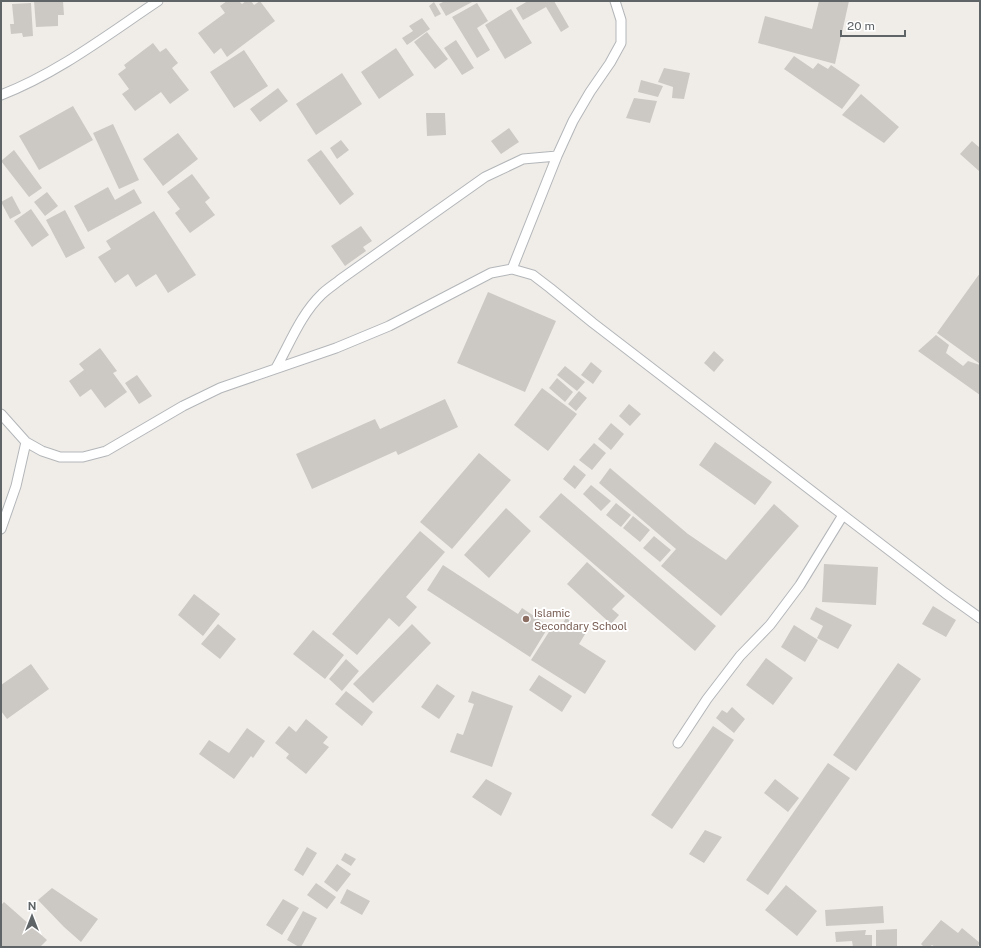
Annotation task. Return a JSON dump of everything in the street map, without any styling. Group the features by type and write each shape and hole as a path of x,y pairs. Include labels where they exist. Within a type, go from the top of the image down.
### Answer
{"lane":[{"path":"1,95 19,88 59,67 158,1"},
{"path":"512,269 557,156 573,121 590,92 610,63 620,43 620,20 615,1"},
{"path":"276,368 311,306 322,294 341,279 485,177 523,159 557,156"},
{"path":"1,414 26,442 42,451 60,457 83,457 106,451 184,406 220,388 336,348 388,326 491,273 512,269 533,275 592,323 945,593 980,618"},
{"path":"1,529 16,486 26,442"},
{"path":"678,743 707,699 740,656 770,625 800,585 843,515"}],"building":[{"path":"34,1 63,1 64,15 58,15 58,26 36,27"},
{"path":"227,1 239,1 242,4 246,1 251,1 254,5 260,1 275,21 227,57 221,48 214,54 198,33 225,13 220,6"},
{"path":"445,1 474,1 446,16 439,4"},
{"path":"528,1 554,1 569,27 561,32 546,7 523,20 516,8"},
{"path":"819,1 849,1 835,64 758,43 765,16 812,29"},
{"path":"434,2 441,14 435,17 429,6"},
{"path":"31,3 33,36 23,37 22,33 11,34 10,24 14,24 12,4"},
{"path":"477,3 488,21 477,28 490,50 477,58 452,17"},
{"path":"511,9 532,43 505,59 485,25"},
{"path":"422,18 430,29 407,45 402,38 413,31 409,26"},
{"path":"427,32 448,59 435,69 414,42"},
{"path":"456,40 474,68 462,75 444,48"},
{"path":"153,43 160,52 166,48 178,63 172,68 189,90 170,104 161,92 135,111 122,94 129,89 118,74 126,68 124,65"},
{"path":"396,48 414,75 379,99 361,72"},
{"path":"244,50 268,86 234,108 210,72"},
{"path":"794,56 813,69 818,63 828,69 831,65 860,85 842,109 784,69"},
{"path":"664,68 690,73 684,99 672,98 673,87 658,82"},
{"path":"342,73 362,104 316,135 296,104"},
{"path":"641,80 663,86 658,97 638,92"},
{"path":"278,88 288,101 260,122 250,109"},
{"path":"861,94 899,127 884,143 842,115"},
{"path":"634,98 657,101 650,123 626,118"},
{"path":"73,106 93,140 39,170 19,136"},
{"path":"426,113 445,113 446,135 427,136"},
{"path":"113,124 139,180 119,189 93,133"},
{"path":"509,128 519,142 501,154 491,141"},
{"path":"178,133 198,159 163,186 143,159"},
{"path":"341,140 349,150 337,159 330,148"},
{"path":"972,141 980,148 979,171 960,154"},
{"path":"14,150 42,188 29,197 1,161"},
{"path":"321,150 354,194 340,205 307,160"},
{"path":"192,174 210,198 205,202 215,215 190,233 175,213 180,209 167,192"},
{"path":"108,187 115,200 134,189 142,203 88,232 74,206"},
{"path":"47,192 58,206 45,216 34,202"},
{"path":"12,196 21,213 10,219 1,202"},
{"path":"31,209 49,235 32,247 14,221"},
{"path":"65,210 85,248 66,258 46,220"},
{"path":"154,211 196,275 168,293 156,274 136,287 128,274 115,283 98,257 111,249 106,241"},
{"path":"361,226 372,241 363,247 366,251 345,266 331,246"},
{"path":"980,273 980,364 937,333"},
{"path":"488,292 556,321 525,392 457,363"},
{"path":"936,335 949,345 946,353 963,366 968,361 980,365 980,395 918,351"},
{"path":"100,348 117,371 113,373 127,392 105,408 91,389 80,397 69,381 84,370 79,364"},
{"path":"714,351 724,360 714,372 704,363"},
{"path":"591,362 602,371 593,384 581,375"},
{"path":"565,366 585,382 577,391 557,375"},
{"path":"137,375 152,396 139,404 125,383"},
{"path":"557,378 573,392 565,402 549,388"},
{"path":"542,388 577,414 548,451 514,425"},
{"path":"579,391 587,398 576,411 568,404"},
{"path":"445,399 458,427 398,455 396,451 312,489 296,454 375,419 380,429"},
{"path":"629,404 641,414 630,426 619,416"},
{"path":"611,423 624,434 611,450 598,439"},
{"path":"715,442 772,482 755,505 699,465"},
{"path":"594,443 606,453 592,470 579,460"},
{"path":"479,453 511,480 452,549 420,522"},
{"path":"574,465 586,475 575,489 563,479"},
{"path":"610,468 688,534 726,560 774,504 799,526 721,616 661,566 676,549 599,483"},
{"path":"591,485 611,501 601,511 583,494"},
{"path":"561,493 716,626 695,651 539,517"},
{"path":"616,503 631,515 621,527 606,515"},
{"path":"506,508 531,531 489,578 464,555"},
{"path":"633,516 650,530 640,542 623,528"},
{"path":"420,531 445,552 406,597 417,607 399,627 389,618 357,655 332,634"},
{"path":"654,536 671,550 660,562 643,548"},
{"path":"587,562 625,596 612,609 619,615 611,624 567,584"},
{"path":"824,564 878,567 876,605 822,602"},
{"path":"443,565 518,614 522,608 549,626 530,657 427,590"},
{"path":"194,594 220,614 203,636 178,615"},
{"path":"933,606 956,620 946,637 922,624"},
{"path":"816,607 852,625 838,649 817,638 823,626 810,619"},
{"path":"566,618 587,631 579,644 606,661 585,694 531,660 554,624 560,628"},
{"path":"218,624 236,639 220,659 201,644"},
{"path":"412,624 431,643 373,703 353,684"},
{"path":"794,625 818,640 805,662 781,647"},
{"path":"313,630 344,655 325,679 293,654"},
{"path":"766,658 793,678 773,705 746,685"},
{"path":"346,659 359,671 342,691 329,679"},
{"path":"898,663 921,679 856,771 833,755"},
{"path":"31,664 49,689 7,719 1,711 1,685"},
{"path":"539,675 572,696 562,712 529,690"},
{"path":"437,684 455,696 439,719 421,707"},
{"path":"346,691 373,712 362,726 335,704"},
{"path":"472,691 513,706 492,767 450,752 457,733 463,735 474,704 468,702"},
{"path":"732,707 745,719 734,733 716,718 722,710 727,713"},
{"path":"306,719 328,737 323,743 329,747 306,774 286,758 289,754 275,743 289,726 296,732"},
{"path":"713,726 734,740 672,829 651,815"},
{"path":"247,728 265,741 253,758 251,756 234,779 199,754 209,740 229,753"},
{"path":"828,763 850,778 768,895 746,880"},
{"path":"486,779 512,793 501,816 472,797"},
{"path":"775,779 799,798 788,812 764,793"},
{"path":"705,830 722,837 704,863 689,854"},
{"path":"307,847 317,853 303,876 294,870"},
{"path":"345,853 356,859 351,866 341,860"},
{"path":"337,864 351,874 337,892 324,882"},
{"path":"316,883 336,897 327,909 307,895"},
{"path":"786,885 817,911 797,936 765,910"},
{"path":"52,888 98,919 81,942 38,900"},
{"path":"347,889 370,901 362,915 340,903"},
{"path":"283,899 299,908 282,935 266,925"},
{"path":"4,902 47,940 40,947 1,947 1,905"},
{"path":"883,906 884,923 826,926 825,910"},
{"path":"303,911 317,918 301,947 299,947 287,940"},
{"path":"941,920 958,933 962,928 980,943 977,947 935,947 932,945 930,947 924,947 921,944"},
{"path":"897,929 897,947 876,947 876,930"},
{"path":"866,930 865,935 872,935 872,947 853,947 852,941 836,942 835,932"}],"place":[{"name":"Islamic Secondary School","path":"526,619"}]}
